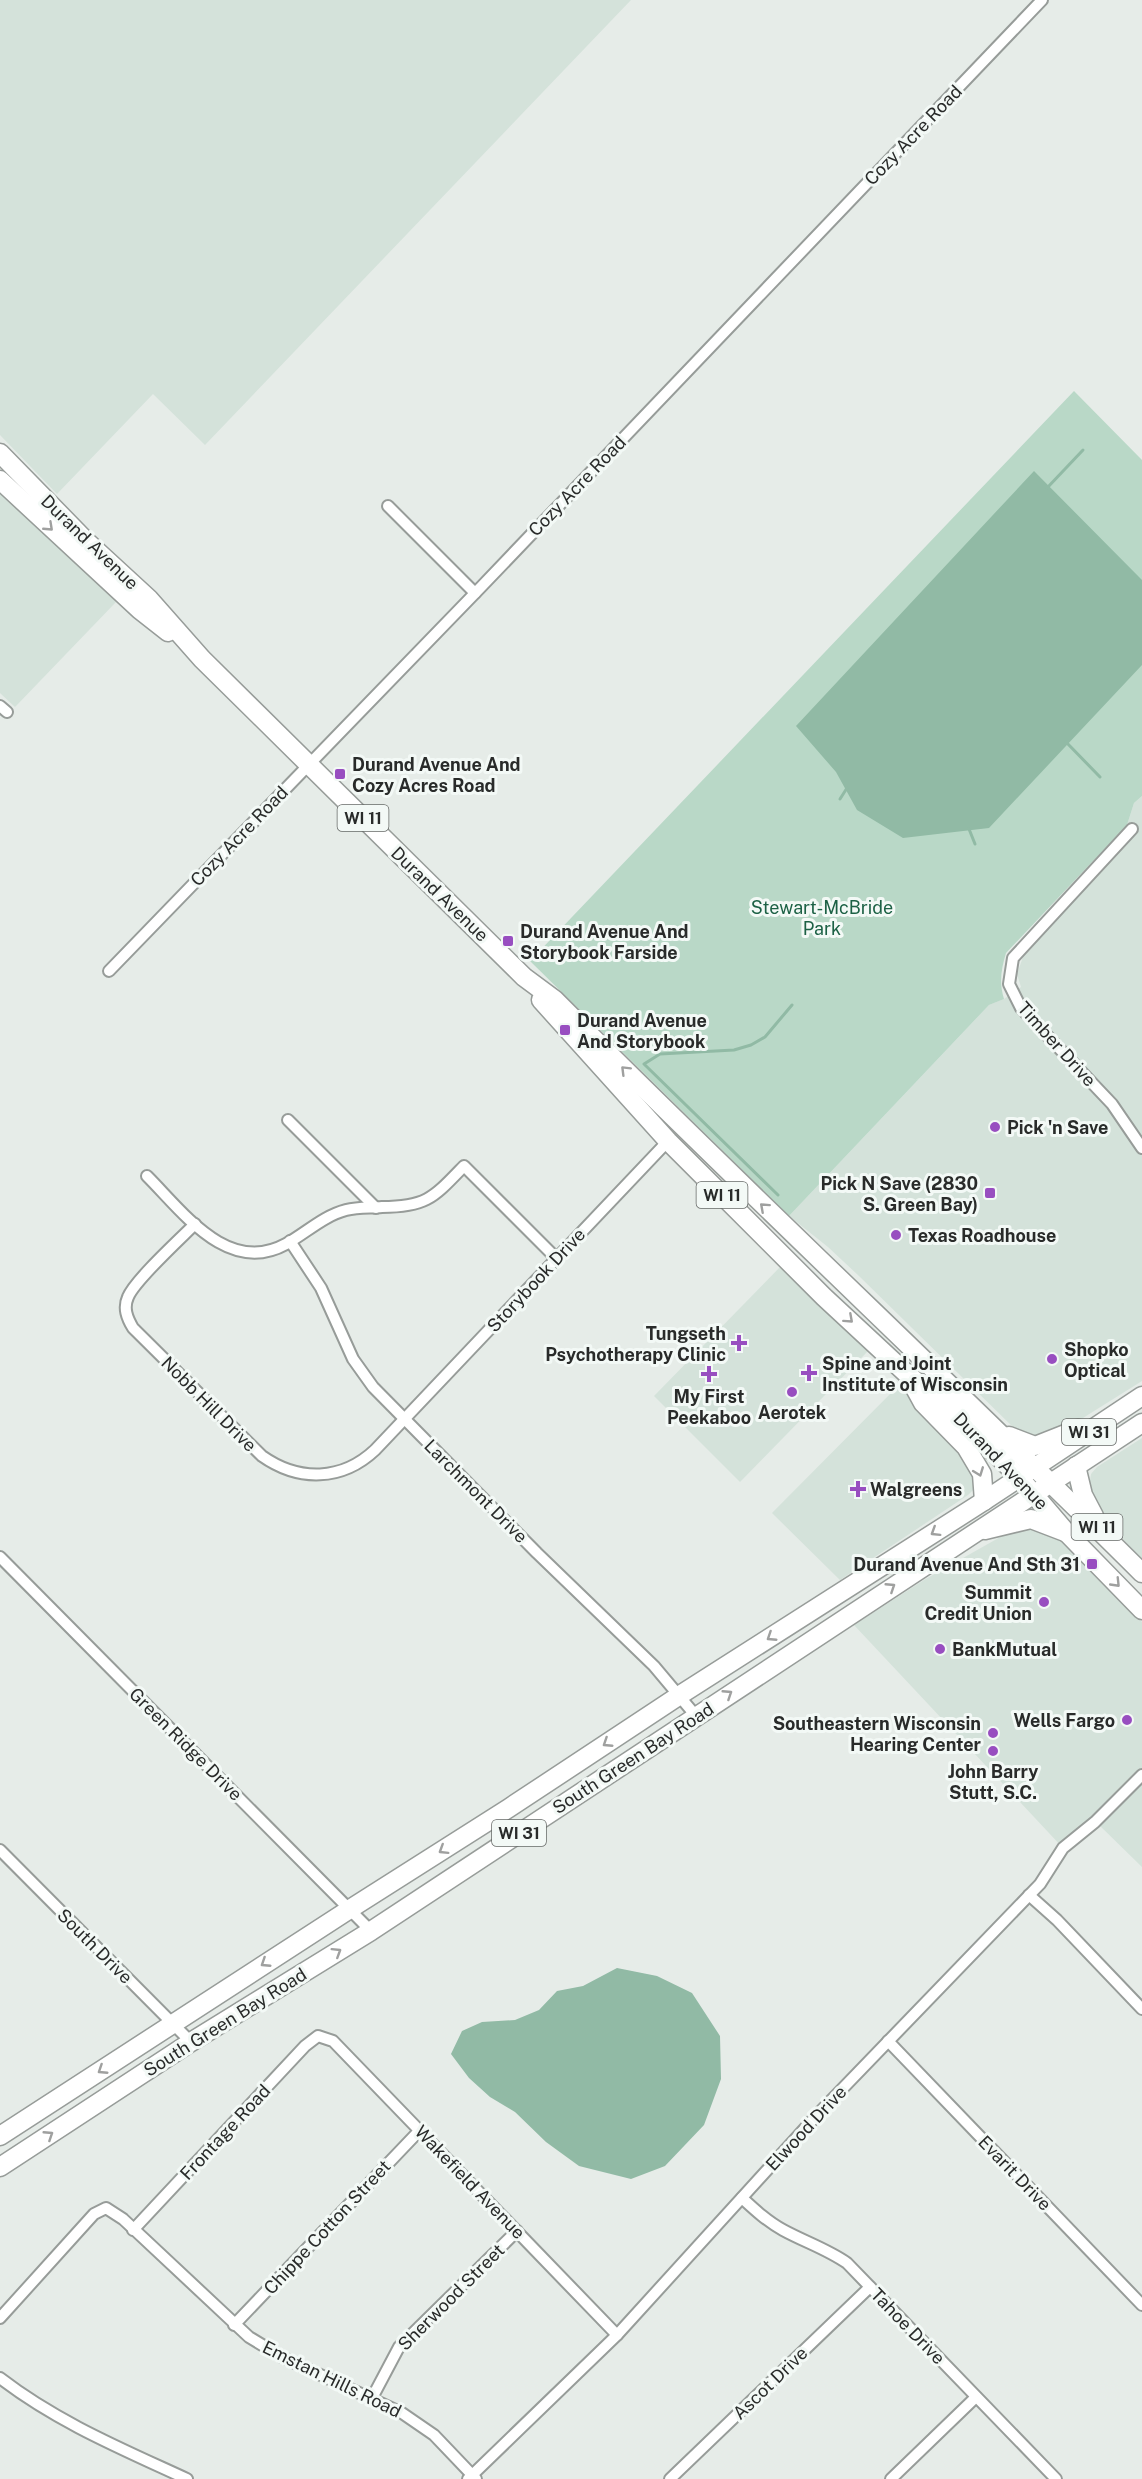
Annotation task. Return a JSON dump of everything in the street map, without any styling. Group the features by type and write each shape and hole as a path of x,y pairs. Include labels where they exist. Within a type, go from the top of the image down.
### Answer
{"main road":[{"name":"Durand Avenue","path":"0,453 87,542 149,599 202,659 524,977 555,1000 750,1194 1000,1431 1142,1573"},
{"path":"0,469 21,486 40,494"},
{"name":"Durand Avenue","path":"2,484 140,610 202,659"},
{"name":"Durand Avenue","path":"524,977 547,1008 668,1141 824,1297 908,1375 950,1408 1020,1478 1066,1532 1142,1610"},
{"path":"776,1249 806,1246"},
{"path":"824,1297 822,1288 826,1281 833,1280 849,1286"},
{"path":"908,1375 923,1403 966,1447 982,1473 984,1501"},
{"name":"South Green Bay Road","path":"0,2136 680,1695 1020,1478 1142,1396"},
{"path":"1000,1431 1035,1446 1119,1412"},
{"name":"South Green Bay Road","path":"0,2168 191,2043 371,1931 1142,1423"},
{"path":"1076,1466 1083,1495 1105,1536"},
{"path":"974,1532 1031,1519 1066,1532"}],"street":[{"name":"Cozy Acre Road","path":"109,971 475,593 1042,0"},
{"path":"388,506 475,593"},
{"name":"Timber Drive","path":"1132,829 1013,958 1009,984 1021,1008 1112,1104 1142,1148"},
{"path":"288,1120 376,1208"},
{"name":"Storybook Drive","path":"404,1419 668,1141"},
{"path":"147,1176 217,1243 239,1251 263,1252 290,1241 338,1212 349,1209 405,1207 425,1202 442,1190 464,1166 557,1258"},
{"name":"Nobb Hill Drive","path":"195,1224 132,1290 126,1304 128,1319 133,1328 262,1456 280,1467 301,1474 330,1474 357,1464 368,1456 404,1419"},
{"name":"Larchmont Drive","path":"290,1241 321,1288 353,1359 373,1387 537,1553 654,1666 696,1716"},
{"name":"Green Ridge Drive","path":"0,1557 371,1931"},
{"name":"Elwood Drive","path":"472,2478 617,2335 818,2114 1040,1884 1063,1848 1095,1822 1142,1774"},
{"name":"South Drive","path":"0,1850 191,2043"},
{"path":"1029,1895 1057,1920 1142,2010"},
{"name":"Wakefield Avenue","path":"318,2036 333,2041 617,2335"},
{"name":"Frontage Road","path":"133,2230 305,2046 318,2036"},
{"name":"Evarit Drive","path":"888,2041 1142,2305"},
{"name":"Chippe Cotton Street","path":"234,2325 420,2130"},
{"name":"Tahoe Drive","path":"742,2198 783,2230 836,2255 870,2286 1056,2479"},
{"name":"Emstan Hills Road","path":"0,2318 94,2214 106,2208 133,2230 234,2325 273,2352 372,2398 419,2423 434,2435 472,2478"},
{"name":"Sherwood Street","path":"372,2398 399,2347 517,2231"},
{"name":"Ascot Drive","path":"670,2479 870,2286"},
{"path":"0,2378 21,2394 81,2431 185,2478"},
{"path":"891,2479 976,2397"}],"shaded area":[{"path":"0,0 631,0 205,445 153,394 57,494 0,435"},
{"path":"1034,471 1142,580 1142,665 989,828 903,838 857,810 836,772 796,726"},
{"path":"0,492 116,602 15,707 0,693"},
{"path":"1142,796 1142,1381 1059,1433 1038,1442 1022,1436 859,1276 828,1247 789,1216 989,1005 1004,999 1021,987 1017,974 1024,954 1136,834 1127,825 1134,803"},
{"path":"782,1265 869,1350 740,1482 654,1396"},
{"path":"901,1383 976,1470 975,1488 968,1495 840,1580 772,1513"},
{"path":"1142,1438 1142,1559 1096,1511 1089,1487 1091,1474 1097,1467"},
{"path":"1035,1525 1053,1533 1142,1622 1142,1867 1096,1822 1063,1848 854,1625 924,1580 1018,1527"},
{"path":"617,1968 657,1976 692,1993 720,2036 721,2079 704,2125 665,2166 631,2179 579,2166 546,2142 515,2112 490,2097 469,2078 451,2054 462,2031 482,2022 515,2020 539,2010 557,1991 583,1986"}],"green space":[{"name":"Stewart-McBride Park","path":"1074,391 1142,460 1142,796 1134,803 1127,825 1006,953 1001,976 1004,999 989,1005 789,1216 530,961"}],"waterway":[{"path":"1047,488 1083,450"},
{"path":"1066,742 1100,777"},
{"path":"840,799 847,788"},
{"path":"969,829 975,844"},
{"path":"778,1195 644,1064 660,1054 734,1050 751,1045 765,1037 792,1005"}],"place":[{"name":"Durand Avenue And Cozy Acres Road","path":"340,774"},
{"name":"Durand Avenue And Storybook Farside","path":"508,941"},
{"name":"Durand Avenue And Storybook","path":"565,1030"},
{"name":"Pick 'n Save","path":"995,1127"},
{"name":"Pick N Save (2830 S. Green Bay)","path":"990,1193"},
{"name":"Texas Roadhouse","path":"896,1235"},
{"name":"Tungseth Psychotherapy Clinic","path":"739,1343"},
{"name":"Shopko Optical","path":"1052,1359"},
{"name":"Spine and Joint Institute of Wisconsin","path":"809,1373"},
{"name":"My First Peekaboo","path":"709,1374"},
{"name":"Aerotek","path":"792,1392"},
{"name":"Walgreens","path":"858,1489"},
{"name":"Durand Avenue And Sth 31","path":"1092,1564"},
{"name":"Summit Credit Union","path":"1044,1602"},
{"name":"BankMutual","path":"940,1649"},
{"name":"Wells Fargo","path":"1127,1720"},
{"name":"Southeastern Wisconsin Hearing Center","path":"993,1733"},
{"name":"John Barry Stutt, S.C.","path":"993,1751"}]}
